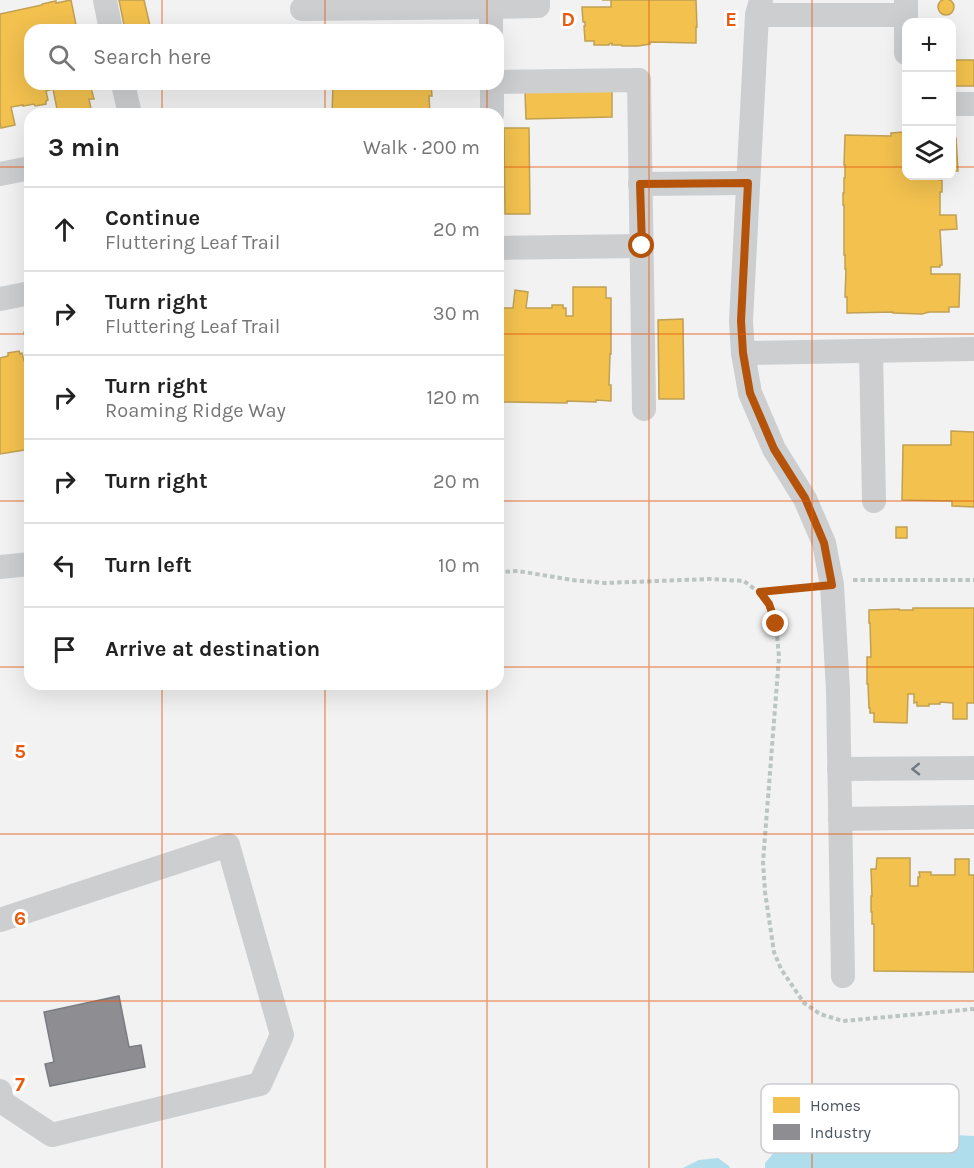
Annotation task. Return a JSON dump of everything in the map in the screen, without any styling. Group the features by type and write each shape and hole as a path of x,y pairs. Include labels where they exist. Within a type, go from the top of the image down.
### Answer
{"street":[{"path":"105,0 110,24"},
{"path":"302,9 404,4 491,18 538,6 538,0"},
{"path":"843,976 838,690 832,585 824,543 805,498 774,449 750,393 743,353 741,321 758,5 906,8"},
{"path":"504,82 639,80 644,409"},
{"path":"124,90 129,108"},
{"path":"492,90 492,108"},
{"path":"956,104 974,104"},
{"path":"0,174 24,169"},
{"path":"640,184 748,183"},
{"path":"504,248 642,246"},
{"path":"0,299 24,294"},
{"path":"743,353 974,349"},
{"path":"871,351 874,501"},
{"path":"0,567 24,565"},
{"path":"839,769 974,768"},
{"path":"840,819 974,817"},
{"path":"0,920 228,845 282,1035 260,1084 52,1136 2,1102 0,1091"}],"path":[{"path":"504,572 518,571 605,583 710,579 744,581 760,592 769,604 776,624 779,657 763,862 774,952 781,969 804,1003 820,1014 843,1021 974,1009"},
{"path":"760,592 832,585 853,580 974,580"}],"water":[{"path":"959,1135 974,1136 974,1168 765,1168 765,1163 774,1153 959,1153"},
{"path":"718,1158 730,1168 683,1168 699,1160"}],"building: Homes":[{"path":"946,-1 952,1 954,7 952,13 946,15 940,13 938,7 940,1"},
{"path":"71,0 76,24 24,24 24,90 50,90 46,91 48,100 46,104 11,107 15,125 1,128 0,14 56,1 56,3"},
{"path":"119,0 144,0 150,24 124,24"},
{"path":"611,0 696,0 696,43 650,42 650,44 638,46 622,46 612,45 612,43 594,45 594,41 585,41 582,7 611,7"},
{"path":"956,60 974,60 974,86 956,86"},
{"path":"53,90 92,90 94,99 89,99 91,108 57,108"},
{"path":"333,90 432,90 432,96 429,96 430,108 332,108"},
{"path":"612,91 612,117 526,119 525,92"},
{"path":"504,128 529,128 530,214 505,214"},
{"path":"902,132 902,180 942,180 940,215 956,215 957,229 940,230 942,265 931,267 931,274 960,274 959,307 949,307 949,312 847,313 843,205 845,135 891,136 891,133"},
{"path":"956,138 958,171 956,171"},
{"path":"573,287 606,287 606,298 611,298 609,385 611,385 611,401 504,402 504,308 513,308 515,290 528,292 526,308 552,308 552,305 563,305 563,308 566,308 566,316 573,316"},
{"path":"683,319 684,399 659,399 658,320"},
{"path":"19,351 24,361 24,450 0,454 0,358 8,356 8,353"},
{"path":"951,431 974,432 974,507 952,506 952,501 902,500 903,445 951,445"},
{"path":"896,527 907,527 907,538 896,538"},
{"path":"913,608 974,608 974,703 967,703 967,719 953,719 953,703 940,702 940,704 929,704 929,706 917,706 917,702 914,703 914,694 908,694 907,723 874,722 874,713 870,713 869,708 867,684 867,657 871,657 869,610 913,610"},
{"path":"877,858 910,858 910,886 918,886 919,872 931,872 931,875 955,875 955,859 969,859 969,875 974,875 974,972 874,971 871,869 876,869"}],"building: Industry":[{"path":"119,996 129,1047 141,1045 145,1067 50,1086 45,1064 54,1062 44,1012"}],"route":[{"path":"642,246 640,184 748,183 741,321 743,353 750,393 774,449 805,498 824,543 832,585 760,592 769,604 776,624"}]}
